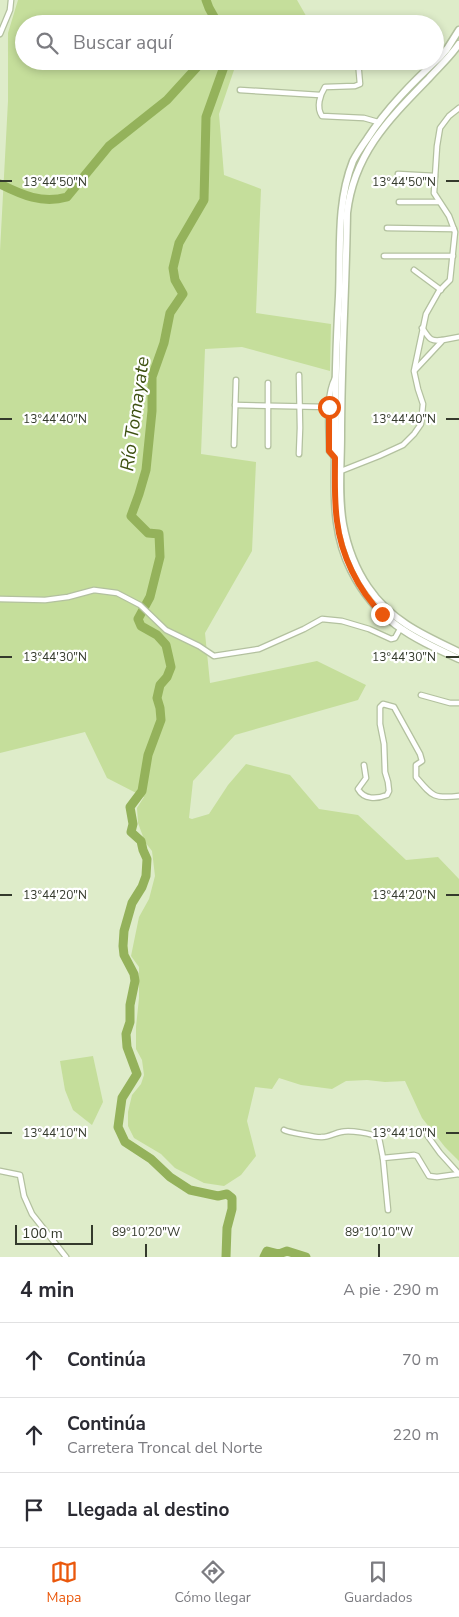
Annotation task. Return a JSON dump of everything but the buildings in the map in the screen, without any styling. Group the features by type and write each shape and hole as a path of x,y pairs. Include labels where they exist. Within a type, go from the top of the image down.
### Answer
{"main road":[{"path":"444,52 459,30"},
{"path":"444,63 459,44"},
{"path":"426,70 379,120 356,154 347,178 342,203 335,377 335,496 337,523 346,556 353,574 368,598 382,614 400,629 434,644 459,659"},
{"path":"412,633 384,607 368,588 357,568 343,523 341,470 343,337 348,213 350,195 357,170 370,146 386,124 437,70"},
{"path":"434,644 459,652"}],"street":[{"path":"0,34 10,10 11,0"},
{"path":"359,70 360,84 355,86 325,87 320,95 318,112 322,116 379,120"},
{"path":"240,90 320,95"},
{"path":"341,470 399,447 414,434 421,424 423,404 414,371 422,328 426,314 441,290 450,280 453,256 454,229 449,216 434,193 440,128 449,116 459,108"},
{"path":"398,174 435,176"},
{"path":"399,202 439,202"},
{"path":"387,228 454,229"},
{"path":"384,256 453,256"},
{"path":"414,270 441,290"},
{"path":"422,328 430,339 434,341 459,337"},
{"path":"414,371 444,340"},
{"path":"298,454 300,428 299,375"},
{"path":"335,377 331,388 329,407 329,451 335,458"},
{"path":"234,445 236,380"},
{"path":"268,383 268,446"},
{"path":"235,405 329,407"},
{"path":"0,599 45,600 68,597 98,589 122,595 140,605 166,630 199,646 214,656 259,649 322,619 342,620 391,639 395,638 400,629"},
{"path":"421,695 450,703 459,703"},
{"path":"364,765 366,778 358,789 360,794 371,797 387,795 389,791 385,772 380,707 383,704 387,704 394,707 420,754 422,762 416,765 416,777 436,797 459,796"},
{"path":"284,1130 320,1138 346,1131 374,1134 379,1138 384,1158 388,1210"},
{"path":"427,1135 459,1174"},
{"path":"384,1158 414,1155 417,1156 429,1176 437,1178 459,1174"},
{"path":"0,1171 20,1175 24,1196 32,1214 66,1257"}],"green space":[{"path":"18,0 297,0 306,15 15,15 15,70 234,70 219,114 224,175 261,189 256,313 331,324 330,371 242,347 205,349 201,454 256,462 252,551 205,633 210,683 317,661 366,685 358,700 235,735 193,781 189,818 192,819 209,814 228,785 246,764 290,775 319,809 358,815 406,860 438,857 459,879 459,1161 422,1118 405,1081 346,1081 332,1089 301,1085 279,1078 272,1089 255,1087 247,1121 256,1156 241,1175 224,1186 204,1183 175,1168 161,1154 134,1138 128,1126 128,1112 132,1095 141,1084 144,1075 142,1060 136,1049 139,967 131,956 139,917 149,899 155,876 152,851 145,842 138,823 137,808 144,797 107,778 85,732 0,753 0,251 8,101 8,33"},
{"path":"93,1056 103,1102 92,1125 73,1110 65,1090 60,1061"}],"waterway":[{"name":"Río Tomayate","path":"206,0 213,15"},
{"path":"0,184 24,195 41,199 67,197 109,146 167,100 195,70"},
{"name":"Río Tomayate","path":"223,70 206,117 204,200 179,243 173,268 175,280 183,294 170,313 164,343 152,377 152,411 146,470 131,516 148,533 159,534 160,557 150,597 138,619 141,626 157,635 166,645 171,667 167,677 160,685 157,698 161,720 148,755 142,791 130,807 133,824 131,832 141,841 147,859 146,876 142,887 132,903 124,931 124,955 134,974 135,981 130,1005 130,1022 126,1034 127,1047 137,1074 122,1098 118,1127 125,1142 151,1159 170,1177 190,1190 218,1196 227,1194 232,1198 232,1209 227,1228 226,1257"},
{"name":"Río Tomayate","path":"264,1257 267,1251 279,1254 287,1251 306,1257"}],"route":[{"path":"329,407 329,451 335,458 335,496 338,529 350,568 356,580 382,614"}]}
